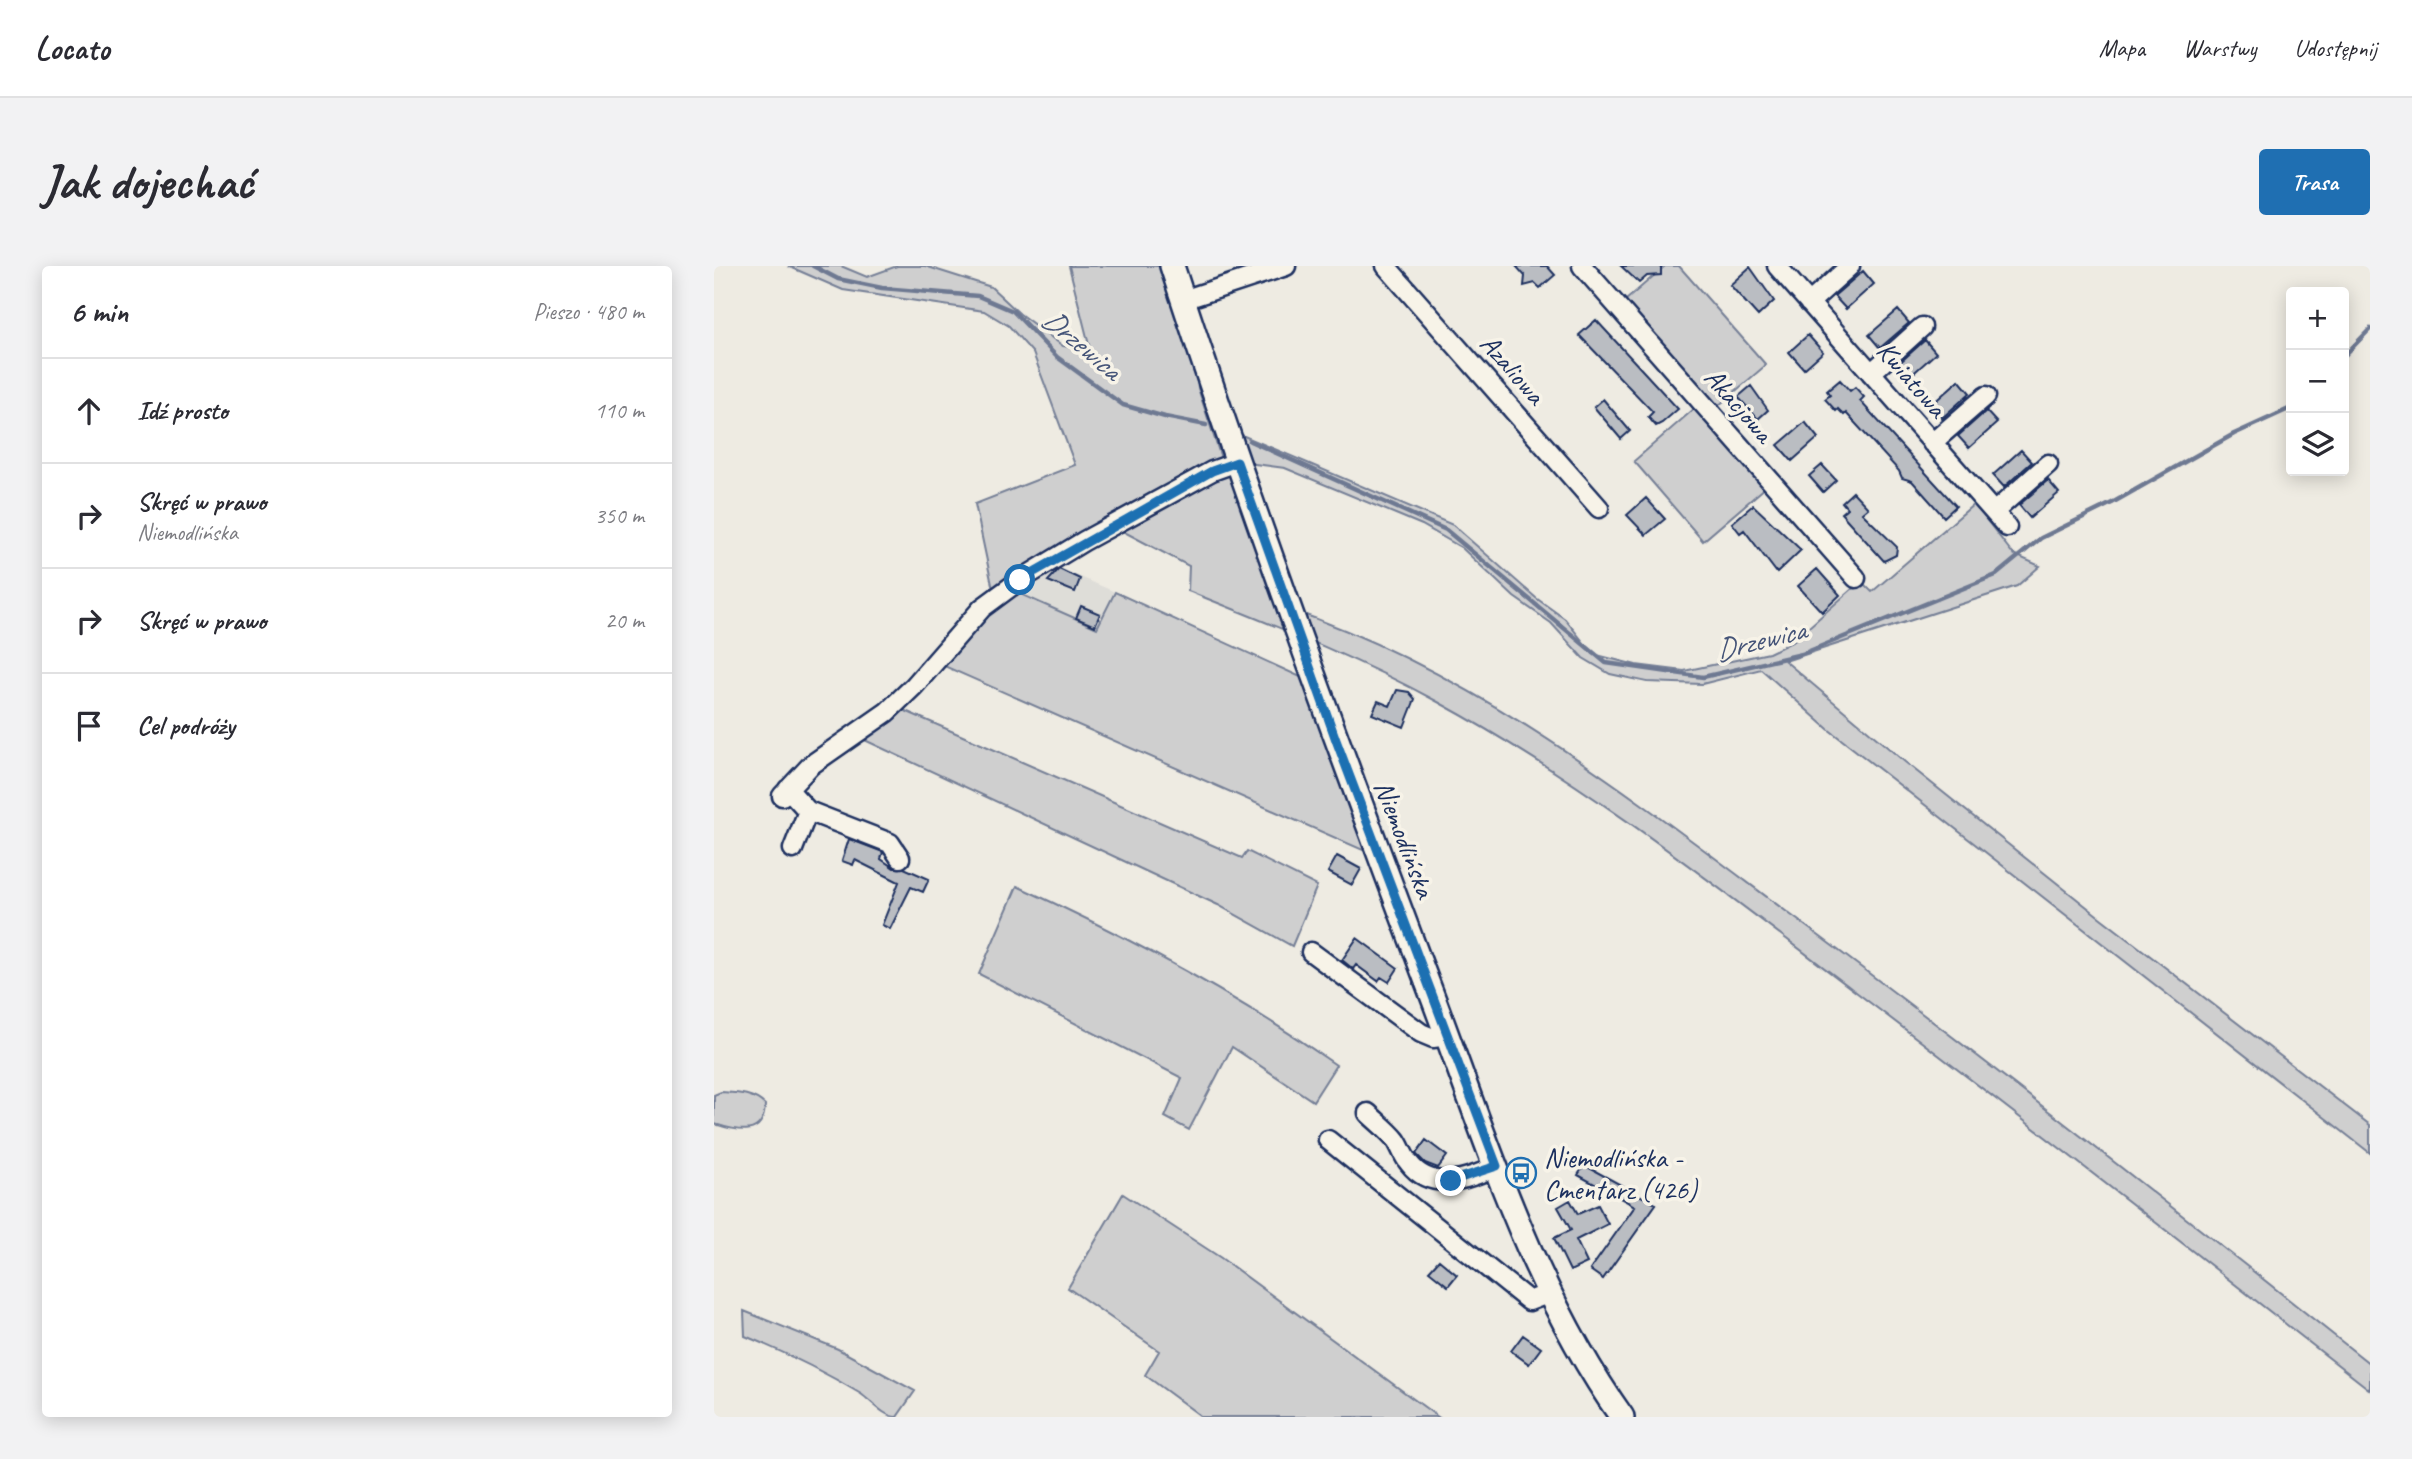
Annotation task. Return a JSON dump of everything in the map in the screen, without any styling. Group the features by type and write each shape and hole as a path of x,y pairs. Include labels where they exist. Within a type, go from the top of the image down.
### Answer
{"main road":[{"name":"Niemodlińska","path":"1172,266 1237,462 1336,740 1497,1166 1566,1326 1622,1417"}],"street":[{"path":"1183,300 1286,266"},
{"name":"Azaliowa","path":"1386,266 1599,508"},
{"name":"Akacjowa","path":"1582,266 1856,578"},
{"name":"Kwiatowa","path":"1777,266 2007,527"},
{"path":"1809,303 1850,266"},
{"path":"1871,373 1922,327"},
{"path":"1933,443 1986,396"},
{"path":"900,858 890,843 808,811 785,792 811,765 887,712 914,686 982,608 1014,584 1168,495 1212,471 1237,462"},
{"path":"1994,512 2048,464"},
{"path":"793,849 808,811"},
{"path":"1311,953 1421,1033 1433,1038 1448,1036"},
{"path":"1368,1113 1396,1140 1408,1163 1422,1177 1436,1182 1451,1181 1497,1166"},
{"path":"1328,1140 1529,1301 1550,1293"}],"shaded area":[{"path":"788,266 841,266 867,277 897,266 925,266 991,287 1020,314 1063,346 1090,349 1069,266 1172,266 1183,300 1198,388 1221,458 1213,470 1231,476 1289,609 1357,635 1487,702 1550,741 1670,825 2007,1079 2370,1364 2370,1390 1917,1039 1599,801 1493,733 1408,686 1315,643 1188,591 1189,566 1113,526 1009,589 1097,628 1115,592 1316,684 1381,858 935,662 995,599 975,504 1075,465 1033,353 1009,326 984,311 843,290"},
{"path":"1665,266 1679,266 1766,365 1711,412 1773,481 1703,541 1634,461 1702,402 1618,307"},
{"path":"1237,433 1453,525 1536,598 1565,619 1593,654 1636,665 1684,671 1769,653 1792,642 1861,581 1872,592 1974,504 2013,554 2040,566 2017,586 1785,661 1905,762 2097,915 2370,1125 2370,1153 1828,729 1761,669 1702,684 1647,682 1610,674 1583,658 1551,623 1514,597 1462,548 1422,525 1285,468 1247,463"},
{"path":"1048,563 1115,592 1097,628 1008,589"},
{"path":"894,706 1242,858 1247,851 1317,886 1292,946 1218,905 856,736"},
{"path":"1017,886 1181,968 1259,1014 1336,1065 1313,1101 1232,1047 1189,1130 1165,1117 1182,1078 979,974"},
{"path":"721,1092 745,1094 760,1101 765,1105 760,1123 741,1130 714,1124 714,1095"},
{"path":"1123,1194 1221,1258 1438,1417 1202,1417 1145,1375 1159,1351 1068,1288"},
{"path":"744,1311 838,1349 915,1391 897,1417 887,1414 861,1394 833,1378 745,1336"}],"building":[{"path":"1516,266 1547,266 1555,275 1540,288 1535,283 1524,286 1525,276"},
{"path":"1621,266 1661,266 1661,275 1647,276 1639,283"},
{"path":"1750,267 1774,301 1758,316 1730,285"},
{"path":"1863,271 1874,284 1846,309 1834,296"},
{"path":"1898,310 1909,323 1880,348 1869,335"},
{"path":"1596,320 1678,409 1662,423 1656,426 1648,417 1653,412 1579,335"},
{"path":"1808,335 1823,352 1804,369 1789,352"},
{"path":"1925,340 1936,353 1907,379 1896,366"},
{"path":"1840,380 1850,391 1855,387 1864,397 1860,401 1956,506 1944,517 1912,481 1902,478 1899,471 1846,413 1844,415 1838,409 1836,411 1825,399 1830,395 1827,391"},
{"path":"1959,380 1970,393 1942,418 1931,405"},
{"path":"1751,386 1768,410 1758,419 1738,397"},
{"path":"1603,399 1630,431 1621,439 1594,407"},
{"path":"1986,411 1997,423 1969,448 1958,436"},
{"path":"1805,422 1818,438 1792,461 1778,445"},
{"path":"2021,450 2032,462 2004,487 1993,475"},
{"path":"1822,465 1836,480 1823,492 1809,476"},
{"path":"2048,480 2059,493 2030,518 2019,505"},
{"path":"1853,492 1868,508 1862,513 1897,547 1896,555 1884,561 1841,513 1847,508 1842,502"},
{"path":"1646,498 1665,519 1646,535 1627,515"},
{"path":"1753,505 1801,550 1777,573 1744,530 1740,533 1732,523"},
{"path":"1059,569 1080,579 1075,592 1048,581"},
{"path":"1817,569 1840,595 1822,612 1798,586"},
{"path":"1081,606 1100,614 1095,626 1076,618"},
{"path":"1397,690 1409,692 1415,699 1404,727 1372,714 1378,701 1390,706"},
{"path":"849,839 883,852 881,859 894,868 904,868 929,879 923,892 911,887 890,929 882,925 899,882 855,860 853,865 842,861"},
{"path":"1337,856 1361,869 1352,885 1328,872"},
{"path":"1357,938 1398,968 1389,982 1381,977 1378,981 1356,965 1353,969 1342,960"},
{"path":"1426,1140 1447,1156 1438,1168 1425,1163 1416,1154"},
{"path":"1584,1165 1656,1204 1603,1279 1590,1270 1635,1206 1578,1175"},
{"path":"1570,1200 1578,1214 1598,1205 1608,1224 1576,1240 1587,1263 1570,1271 1554,1238 1571,1230 1558,1207"},
{"path":"1439,1260 1457,1275 1448,1286 1429,1271"},
{"path":"1523,1335 1541,1348 1529,1364 1511,1351"}],"waterway":[{"name":"Drzewica","path":"813,266 838,279 882,288 978,296 1013,311 1057,357 1123,405 1206,425"},
{"name":"Drzewica","path":"2349,351 2370,329"},
{"name":"Drzewica","path":"1250,441 1446,530 1606,663 1703,677 1802,654 1996,575 2041,538 2112,503 2234,434 2286,410"}],"place":[{"name":"Niemodlińska - Cmentarz (426)","path":"1521,1173"}],"route":[{"path":"1020,580 1084,541 1212,471 1237,462 1336,740 1497,1166 1477,1175 1451,1181"}]}
